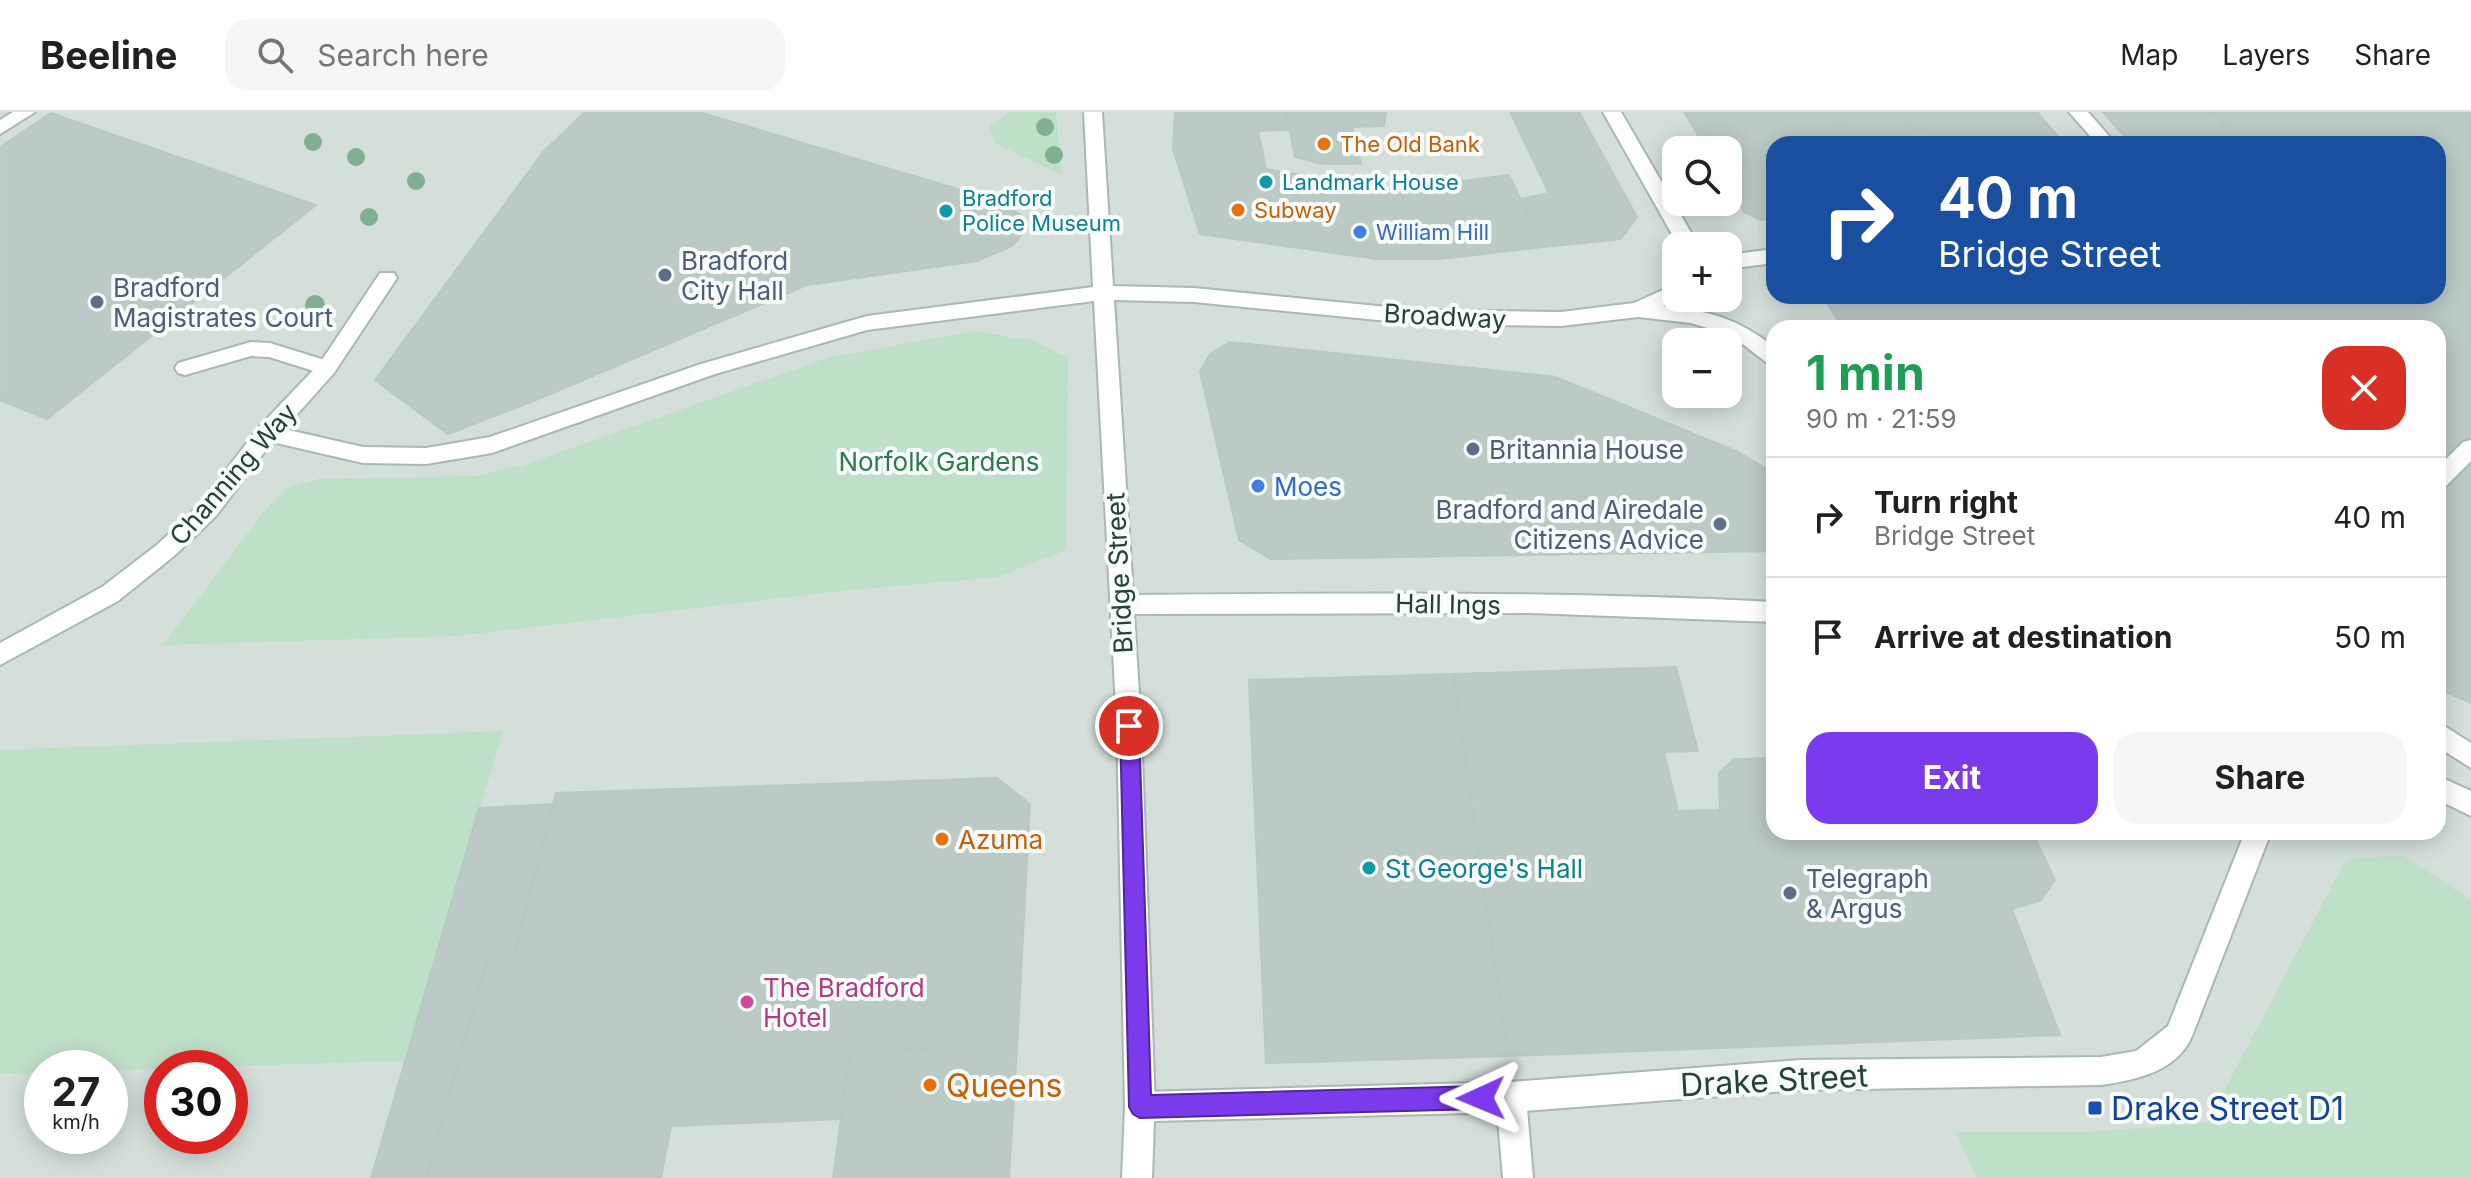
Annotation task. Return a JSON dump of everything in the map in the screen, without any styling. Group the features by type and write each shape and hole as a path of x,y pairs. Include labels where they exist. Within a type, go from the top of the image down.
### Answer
{"street":[{"path":"0,128 26,112"},
{"name":"Bridge Street","path":"1093,112 1129,726 1140,1107 1137,1178"},
{"path":"1612,112 1681,232"},
{"path":"2078,112 2100,136"},
{"path":"1742,260 1766,257"},
{"name":"Channing Way","path":"0,655 110,594 166,550 208,510 267,433 327,368 387,278"},
{"path":"267,433 363,455 426,456 492,445 708,369 867,323 1104,293"},
{"name":"Broadway","path":"1104,293 1194,295 1419,317 1561,319 1638,310 1692,316 1738,330 1766,352"},
{"path":"1638,310 1662,298"},
{"path":"185,368 251,349 270,350 327,368"},
{"path":"2446,472 2471,448"},
{"name":"Hall Ings","path":"1121,605 1374,603 1766,612"},
{"path":"2446,739 2471,757"},
{"path":"2446,748 2471,757"},
{"path":"2446,791 2471,804"},
{"name":"Drake Street","path":"1140,1107 1511,1097 1800,1075 2101,1071 2142,1065 2178,1036 2255,840"},
{"path":"1511,1097 1518,1178"}],"shaded area":[{"path":"0,112 2471,112 2471,1178 0,1178"}],"green space":[{"path":"1007,112 1056,112 1062,175 996,144 989,126"},
{"name":"Norfolk Gardens","path":"975,331 1033,340 1068,358 1066,550 998,577 842,591 457,636 163,645 266,509 287,488 318,479 477,476 524,465 830,357"},
{"path":"503,731 406,1061 248,1066 248,1050 144,1050 144,1069 128,1069 128,1050 24,1050 24,1073 0,1074 0,750"},
{"path":"2403,855 2471,900 2471,1178 1976,1178 1956,1132 2086,1132 2207,1123 2346,859"}],"building":[{"name":"Bradford City Hall","path":"585,112 699,112 1005,203 1023,217 1026,230 1012,246 977,261 807,285 541,398 448,434 375,380 544,151"},
{"name":"Landmark House","path":"1175,112 1286,112 1289,130 1258,131 1266,169 1393,190 1509,175 1544,247 1440,259 1376,259 1200,234 1173,149"},
{"name":"The Old Bank","path":"1286,112 1386,112 1384,126 1352,127 1361,164 1322,164 1295,157"},
{"path":"1510,112 1579,112 1637,217 1621,239 1544,247 1521,199 1549,193"},
{"path":"1684,112 1778,112 1782,118 1695,130"},
{"path":"1778,112 1831,112 1848,136 1766,136 1766,220 1760,220 1742,209 1742,136 1699,136 1695,130 1782,118"},
{"path":"1831,112 2037,112 2057,136 1848,136"},
{"path":"1898,112 2037,112 2057,136 1946,136 1939,128 1912,131"},
{"path":"2103,112 2212,112 2225,125 2209,136 2124,136"},
{"path":"2212,112 2471,112 2471,703 2446,692 2446,320 2249,320 2234,304 2446,304 2446,136 2209,136 2225,125"},
{"name":"Bradford Magistrates Court","path":"51,113 316,205 47,419 0,400 0,147"},
{"path":"1827,304 2234,304 2249,320 1838,320"},
{"name":"Britannia House","path":"1230,342 1556,377 1738,452 1766,469 1766,551 1271,559 1239,540 1200,372 1210,354"},
{"path":"1676,667 1698,751 1664,752 1678,811 1720,810 1719,773 1734,759 1766,758 1766,840 2036,840 2055,880 2041,900 2012,909 2060,1035 1508,1056 1453,674"},
{"name":"St George's Hall","path":"1453,674 1508,1056 1266,1063 1249,680"},
{"name":"The Bradford Hotel","path":"997,778 1030,804 1017,1048 850,1051 841,1119 671,1126 661,1178 426,1178 488,956 514,954 556,793"},
{"path":"553,804 514,954 488,956 426,1178 371,1178 479,808"},
{"name":"Queens","path":"1017,1048 1009,1178 833,1178 850,1051"}],"place":[{"name":"The Old Bank","path":"1324,144"},
{"name":"Landmark House","path":"1266,182"},
{"name":"Subway","path":"1238,210"},
{"name":"Bradford Police Museum","path":"946,211"},
{"name":"William Hill","path":"1360,232"},
{"name":"Bradford City Hall","path":"665,275"},
{"name":"Bradford Magistrates Court","path":"97,302"},
{"name":"Britannia House","path":"1473,449"},
{"name":"Moes","path":"1258,486"},
{"name":"Bradford and Airedale Citizens Advice","path":"1720,524"},
{"name":"Azuma","path":"942,839"},
{"name":"St George's Hall","path":"1369,868"},
{"name":"Telegraph & Argus","path":"1790,893"},
{"name":"The Bradford Hotel","path":"747,1002"},
{"name":"Queens","path":"930,1085"},
{"name":"Drake Street D1","path":"2095,1108"}],"route":[{"path":"1129,726 1140,1107 1481,1098"}]}
